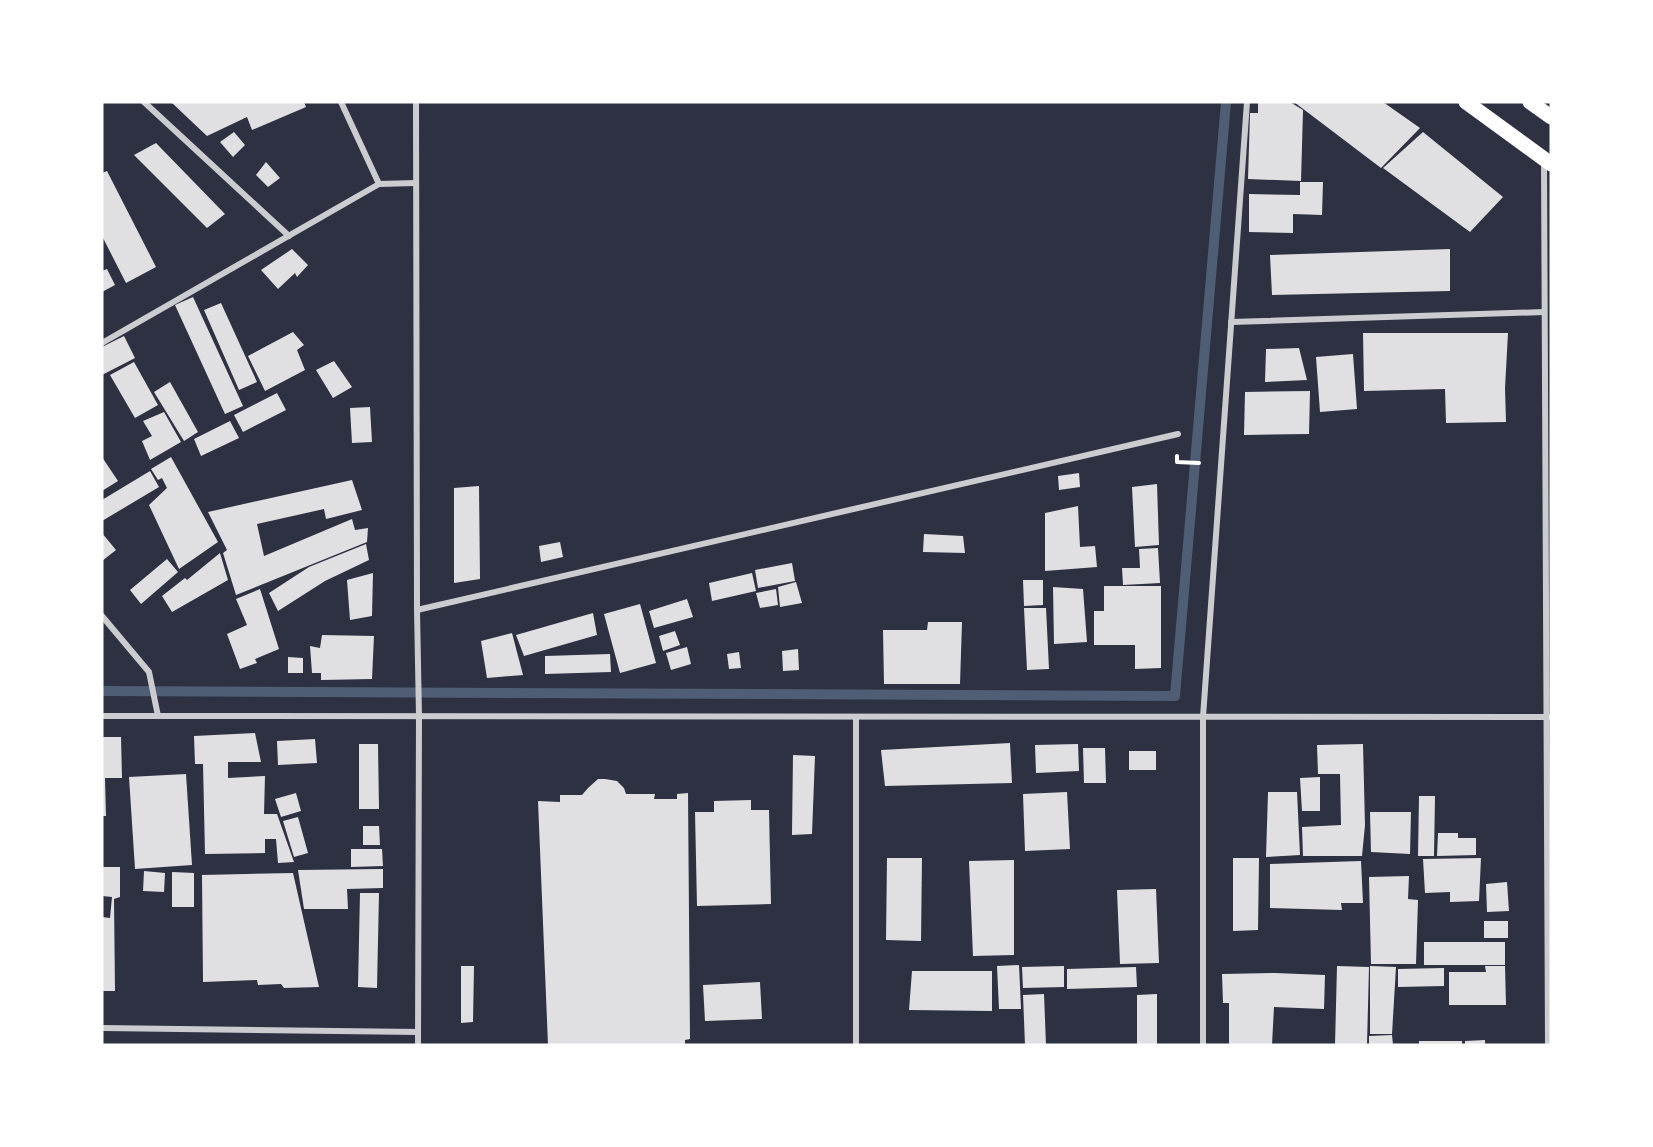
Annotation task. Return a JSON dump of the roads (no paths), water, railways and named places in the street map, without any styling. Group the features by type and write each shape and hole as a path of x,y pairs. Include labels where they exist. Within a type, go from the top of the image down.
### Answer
{"main road":[{"path":"1466,102 1548,162"},
{"path":"1530,102 1551,117"}],"street":[{"path":"144,102 289,236"},
{"path":"341,102 379,184"},
{"path":"416,102 418,1045"},
{"path":"1203,1045 1203,717 1247,102"},
{"path":"1548,162 1544,312 1549,717 1548,1045"},
{"path":"102,343 379,184 416,183"},
{"path":"1231,322 1544,312"},
{"path":"417,610 1178,434"},
{"path":"102,616 149,672 158,716"},
{"path":"102,716 1549,717"},
{"path":"855,1045 856,717"},
{"path":"102,1028 418,1032"}],"waterway":[{"path":"102,691 1175,696 1226,102"}]}
